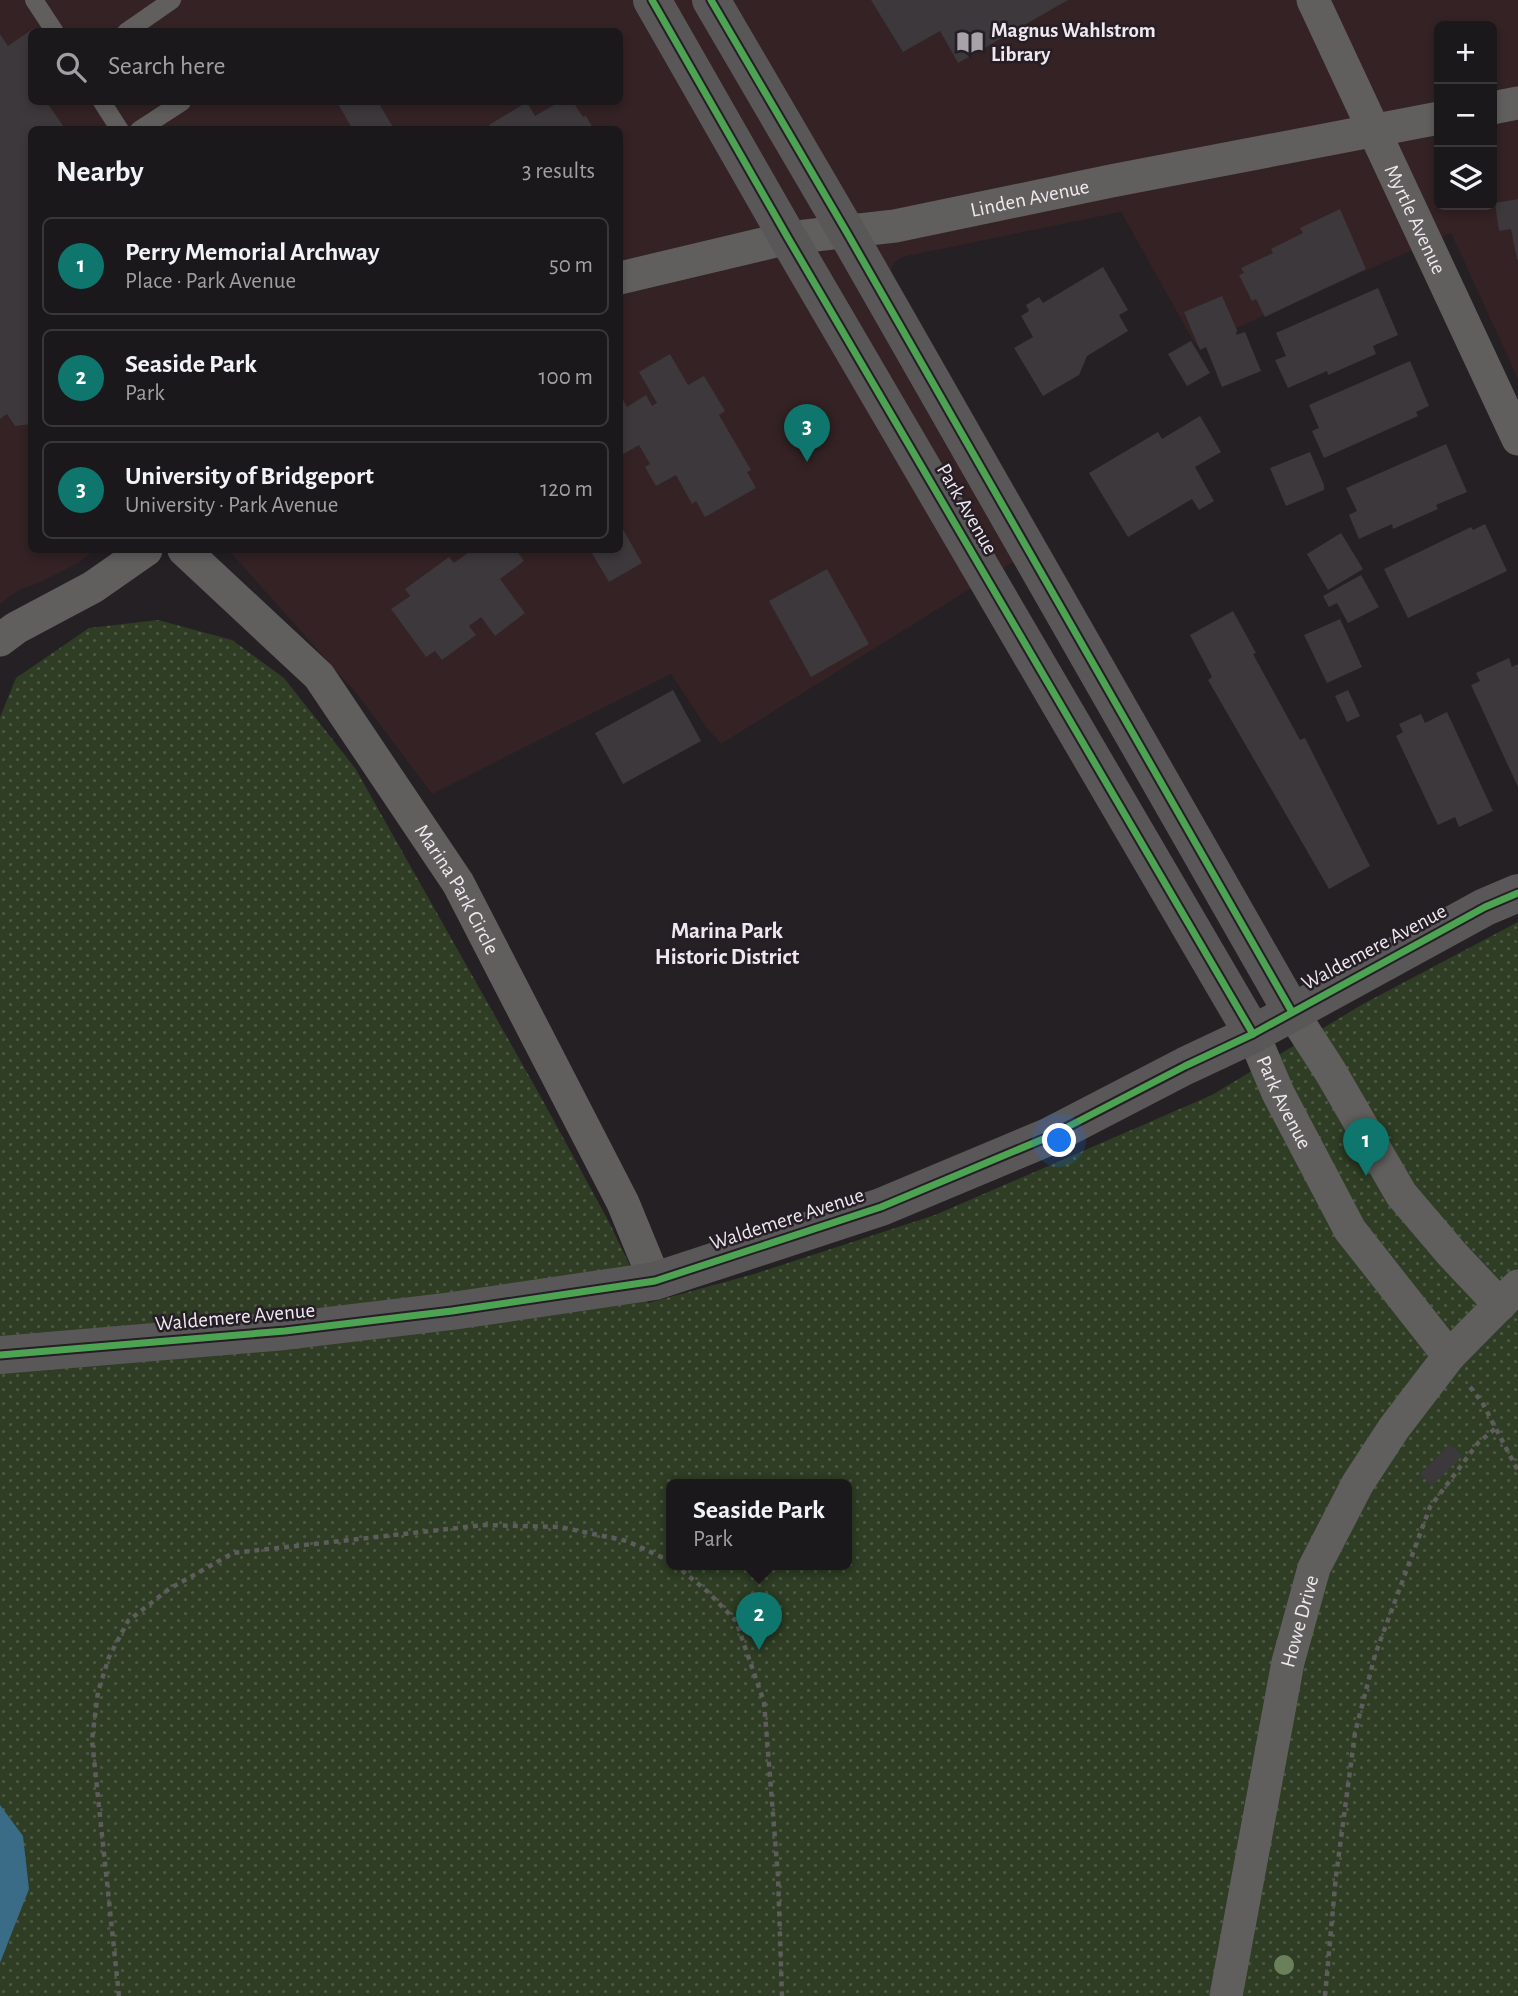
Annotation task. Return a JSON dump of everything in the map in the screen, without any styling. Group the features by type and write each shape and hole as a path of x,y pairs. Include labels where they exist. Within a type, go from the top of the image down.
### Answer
{"street":[{"name":"Park Avenue","path":"652,0 1253,1034 1278,1093 1350,1230 1443,1363"},
{"name":"Park Avenue","path":"711,0 1292,1012 1330,1071 1401,1194 1452,1254 1509,1295"},
{"name":"Myrtle Avenue","path":"1313,0 1518,439"},
{"path":"1497,107 1518,103"},
{"name":"Linden Avenue","path":"623,277 788,238 895,226 1434,119"},
{"path":"0,640 16,628 93,587 142,553"},
{"name":"Marina Park Circle","path":"187,553 319,676 458,883 623,1203 655,1281"},
{"name":"Waldemere Avenue","path":"0,1355 285,1331 452,1311 655,1281 894,1201 1048,1137 1253,1034 1485,907 1518,893"},
{"name":"Howe Drive","path":"1226,1996 1285,1675 1314,1568 1358,1483 1394,1428 1443,1363 1509,1295"}],"lane":[{"path":"34,0 52,28"},
{"path":"132,28 172,0"},
{"path":"104,105 117,126"},
{"path":"145,126 177,105"}],"path":[{"path":"1443,1363 1469,1386 1482,1402 1518,1471"},
{"path":"1325,1996 1336,1876 1355,1733 1375,1655 1430,1507 1478,1443 1496,1428"},
{"path":"119,1996 92,1740 98,1692 109,1657 128,1620 169,1588 233,1553 471,1527 560,1527 627,1541 666,1560"},
{"path":"681,1570 736,1620 764,1702 778,1876 782,1996"}],"shaded area":[{"path":"0,0 1518,0 1518,379 1451,233 1196,346 1121,212 902,257 894,263 890,271 1041,545 721,744 706,727 671,674 432,794 356,693 230,553 623,553 623,126 28,126 28,553 91,553 78,563 19,590 0,604"}],"green space":[{"path":"158,620 232,640 284,678 355,768 542,1099 609,1222 648,1303 754,1274 935,1215 1212,1095 1363,1004 1518,922 1518,1996 0,1996 0,717 16,678 89,628"}],"water":[{"path":"0,1805 23,1836 29,1889 0,1963"}],"building":[{"name":"Magnus Wahlstrom Library","path":"871,0 1068,0 958,63 940,31 903,52"},
{"path":"28,32 28,105 49,105 63,126 28,126 28,424 15,426 7,414 0,419 0,34 8,46"},
{"path":"339,105 380,105 392,126 351,126"},
{"path":"522,105 529,105 535,116 554,105 575,105 592,126 490,126"},
{"path":"1518,199 1517,260 1511,229 1499,231 1497,203"},
{"path":"1340,209 1366,269 1265,317 1256,299 1252,301 1239,275 1244,273 1241,268 1273,253 1271,249 1303,233 1300,228"},
{"path":"1103,267 1128,310 1119,315 1128,331 1087,356 1079,375 1043,396 1014,348 1033,337 1021,316 1029,311 1026,305 1039,297 1043,303"},
{"path":"1378,288 1398,335 1373,346 1376,354 1328,375 1327,371 1288,388 1275,360 1286,356 1276,333"},
{"path":"1222,296 1237,330 1236,335 1245,332 1261,371 1222,387 1206,347 1200,350 1184,312"},
{"path":"1191,341 1210,373 1187,386 1168,354"},
{"path":"670,354 688,385 704,376 725,411 719,415 751,470 747,472 756,488 705,517 696,501 692,504 676,475 656,486 645,467 650,464 639,445 623,454 623,400 627,407 646,395 652,406 657,403 639,372"},
{"path":"1410,361 1429,406 1416,412 1418,416 1324,458 1312,431 1319,428 1309,405"},
{"path":"1200,416 1221,452 1195,467 1214,501 1199,510 1192,499 1128,537 1089,473 1158,432 1162,439"},
{"path":"1446,444 1467,492 1436,505 1438,509 1393,529 1392,524 1359,539 1349,515 1357,511 1346,488"},
{"path":"1310,452 1324,490 1286,506 1270,468"},
{"path":"1485,524 1507,571 1408,618 1384,569 1471,527 1473,530"},
{"path":"623,529 642,563 609,582 592,553 623,553"},
{"path":"1341,533 1363,569 1328,590 1307,554"},
{"path":"468,553 518,553 524,561 500,579 525,613 495,636 481,617 469,626 476,635 442,660 435,651 426,657 391,609 410,596 405,589 449,557 454,563"},
{"path":"827,569 869,644 811,677 769,601"},
{"path":"1361,575 1379,607 1348,623 1337,603 1329,607 1323,596"},
{"path":"1233,611 1300,740 1305,738 1370,866 1329,889 1208,680 1212,677 1190,635"},
{"path":"1340,619 1362,667 1327,683 1304,635"},
{"path":"1509,658 1512,667 1518,664 1518,787 1471,685 1480,681 1476,673"},
{"path":"673,690 701,741 623,784 595,733"},
{"path":"1348,690 1360,716 1347,722 1335,696"},
{"path":"1447,712 1493,811 1459,827 1455,817 1438,825 1396,736 1403,732 1399,724 1421,714 1425,723"},
{"path":"1450,1444 1462,1456 1432,1486 1420,1474"}],"cycle path":[{"path":"652,0 1253,1034"},
{"path":"711,0 1292,1012"},
{"path":"0,1355 285,1331 452,1311 655,1281 881,1207 1048,1137 1253,1034 1485,907 1518,893"}],"place":[{"name":"Magnus Wahlstrom Library","path":"970,42"},
{"name":"University of Bridgeport","path":"807,462"},
{"name":"Perry Memorial Archway","path":"1366,1176"},
{"name":"Seaside Park","path":"759,1650"}],"district":[{"name":"Marina Park Historic District","path":"727,944"}]}
